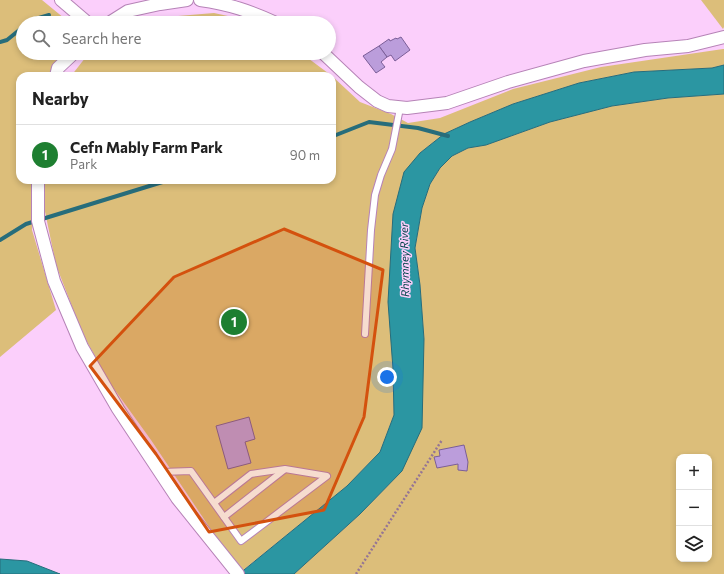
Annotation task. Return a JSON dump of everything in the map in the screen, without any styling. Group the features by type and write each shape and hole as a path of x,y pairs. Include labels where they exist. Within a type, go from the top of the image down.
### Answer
{"street":[{"path":"61,0 80,16"},
{"path":"120,16 128,11 187,0"},
{"path":"200,0 223,3 261,16"},
{"path":"330,60 359,87 377,101 388,106 400,108 447,103 508,82 584,61 646,50 688,46 724,37"},
{"path":"57,72 58,68 67,60"},
{"path":"38,184 38,221 54,281 82,347 118,409 177,498 236,572"}],"lane":[{"path":"365,334 371,230 375,195 380,175 392,150 400,108"},
{"path":"161,472 191,471 241,541 327,476 285,469 251,474 214,502"},
{"path":"224,517 285,469"}],"path":[{"path":"356,574 442,440"}],"highlighted area":[{"path":"284,229 383,270 364,417 324,510 209,532 156,454 90,366 174,277"}],"shaded area":[{"path":"0,0 42,0 61,16 16,16 16,60 60,60 53,72 16,72 16,184 34,184 35,192 32,230 56,310 0,357"},
{"path":"701,0 724,0 723,29"},
{"path":"214,13 228,16 178,16"},
{"path":"724,49 724,65 712,68 634,72 579,83 513,104 444,134 420,153 393,369 394,415 380,452 347,486 241,572 151,440 112,386 83,335 56,265 43,202 44,184 336,184 336,80 360,102 391,114 408,123 440,118 513,89 601,67"},
{"path":"84,60 310,60 327,72 74,72"},
{"path":"724,94 724,574 294,574 360,514 402,471 424,339 420,285 415,248 422,208 430,184 440,168 452,156 468,148 486,145 550,122 612,106 668,98"}],"water":[{"name":"Rhymney River","path":"724,65 724,94 668,98 612,106 550,122 486,145 468,148 452,156 440,168 430,184 422,208 415,248 420,285 424,339 422,428 402,471 360,514 294,574 239,574 347,486 380,452 394,415 393,369 388,302 393,214 404,172 420,153 444,134 470,122 513,104 579,83 634,72 712,68"},
{"path":"0,559 27,561 60,574 0,574"}],"building":[{"path":"401,37 410,50 395,61 391,55 387,57 379,46 389,39 390,41"},
{"path":"379,46 387,57 381,62 385,67 376,73 363,56"},
{"path":"249,417 255,439 245,442 251,463 228,469 216,426"},
{"path":"464,445 468,462 467,471 458,470 458,464 437,468 434,457 440,456 439,450"}],"waterway":[{"path":"0,42 7,40 16,33"},
{"path":"336,135 369,122 418,128 448,136"},
{"path":"0,240 26,224 156,184"}],"place":[{"name":"Cefn Mably Farm Park","path":"234,322"}]}
